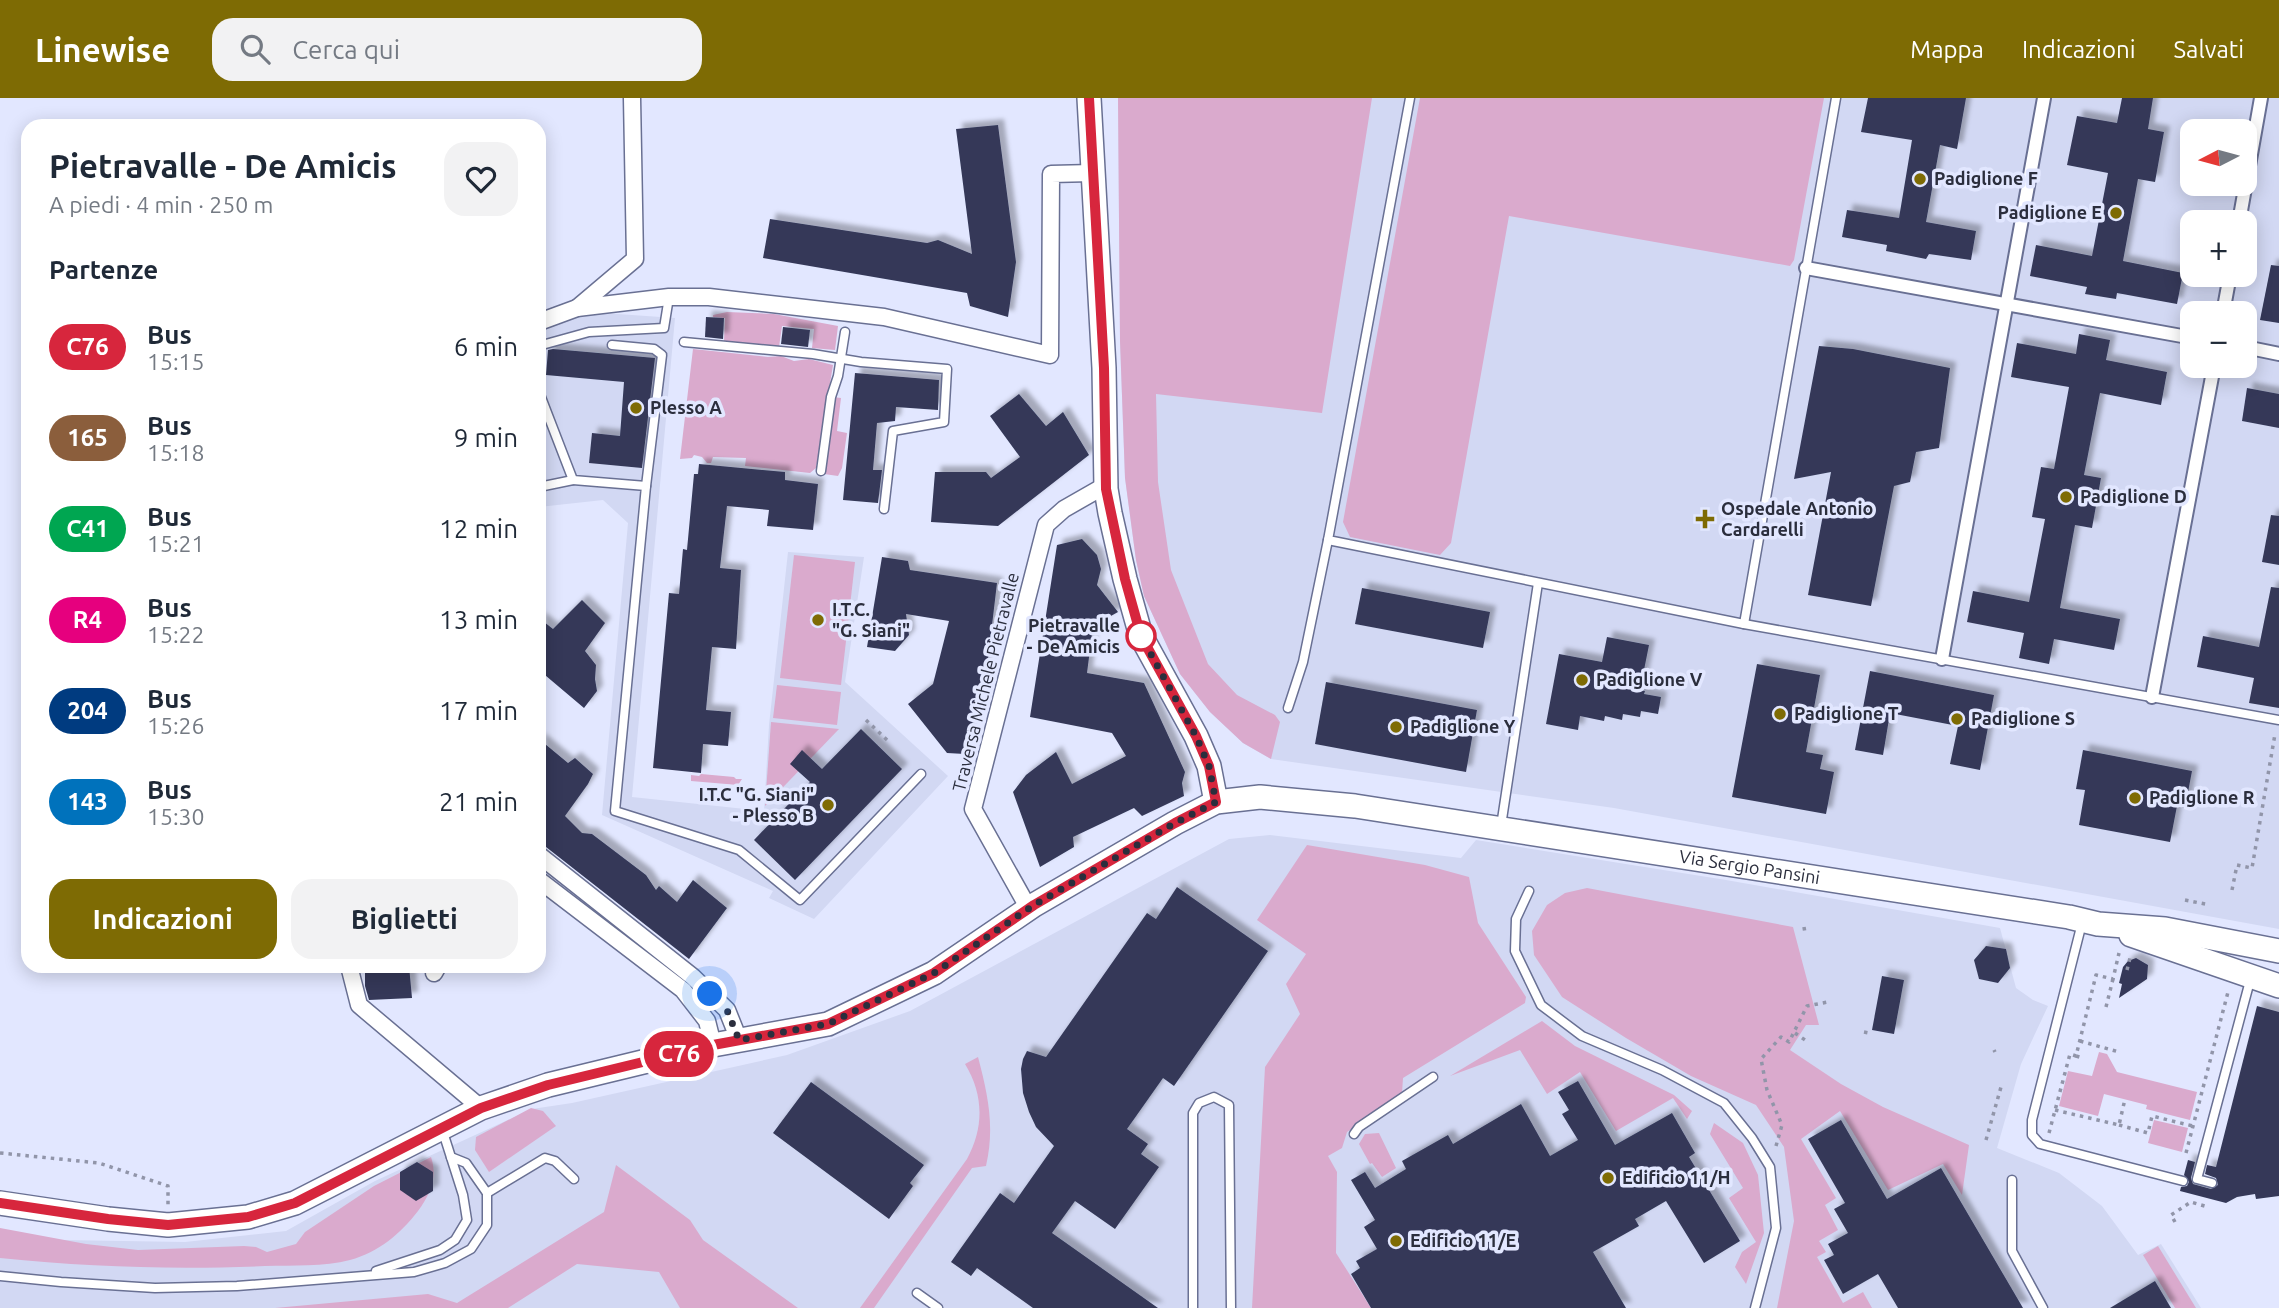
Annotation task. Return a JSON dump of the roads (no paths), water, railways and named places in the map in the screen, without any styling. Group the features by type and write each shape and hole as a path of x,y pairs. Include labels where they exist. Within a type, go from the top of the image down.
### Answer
{"main road":[{"path":"0,1203 168,1225 248,1217 295,1203 481,1108 548,1085 713,1045 828,1024 934,973 1032,907 1216,802 1209,766 1196,736 1141,636 1125,579 1106,487 1104,368 1085,103"},
{"name":"Via Sergio Pansini","path":"1216,802 1261,797 1355,806 2090,922 2165,929 2279,951"},
{"path":"2090,922 2279,986"}],"street":[{"path":"577,309 635,259 632,98"},
{"path":"1942,659 2044,98"},
{"path":"2241,210 2261,98"},
{"path":"546,319 577,309 669,297 709,297 884,317 1050,355 1051,174 1092,173"},
{"path":"1806,268 2180,336"},
{"path":"2257,349 2279,354"},
{"path":"2152,697 2212,378"},
{"name":"Traversa Michele Pietravalle","path":"1032,907 979,808 1049,527 1065,513 1106,487"},
{"path":"546,861 692,977 727,1010 739,1040"},
{"path":"546,885 683,990 707,1021 713,1045"},
{"path":"351,973 359,1005 481,1108"}],"lane":[{"path":"1288,708 1303,662 1328,540 1410,98"},
{"path":"1744,624 1836,98"},
{"path":"546,344 589,332 664,328 669,297"},
{"path":"821,471 831,397 842,359 845,332"},
{"path":"684,342 947,369 944,422 894,432 884,509"},
{"path":"612,345 654,349 662,355 646,486 614,811 739,850 800,900 921,774"},
{"path":"546,409 573,480"},
{"path":"546,486 573,480 646,486"},
{"path":"1328,540 1744,624 2278,720"},
{"path":"1501,828 1538,583"},
{"path":"1529,891 1516,919 1515,951 1541,1005 1582,1036 1662,1070 1724,1102 1770,1167 1776,1228 1758,1305"},
{"path":"2090,922 2031,1128 2035,1140 2183,1181"},
{"path":"2212,1183 2197,1179 2251,978"},
{"path":"1354,1134 1359,1127 1433,1077"},
{"path":"1193,1308 1193,1113 1199,1103 1214,1097 1229,1105 1231,1308"},
{"path":"363,1275 440,1251 455,1240 467,1220 463,1195 442,1129"},
{"path":"0,1276 155,1287 250,1285 414,1272 445,1263 471,1249 486,1225 487,1193 466,1164 451,1157"},
{"path":"487,1193 545,1158 555,1161 573,1179"},
{"path":"2012,1180 2012,1251 2043,1308"},
{"path":"917,1293 938,1308"}],"place":[{"name":"Padiglione F","path":"1920,179"},
{"name":"Padiglione E","path":"2116,213"},
{"name":"Plesso A","path":"636,408"},
{"name":"Padiglione D","path":"2066,497"},
{"name":"Ospedale Antonio Cardarelli","path":"1705,519"},
{"name":"I.T.C. \"G. Siani\"","path":"818,620"},
{"name":"Pietravalle - De Amicis","path":"1141,636"},
{"name":"Padiglione V","path":"1582,680"},
{"name":"Padiglione T","path":"1780,714"},
{"name":"Padiglione S","path":"1957,719"},
{"name":"Padiglione Y","path":"1396,727"},
{"name":"Padiglione R","path":"2135,798"},
{"name":"I.T.C \"G. Siani\" - Plesso B","path":"828,805"},
{"name":"Edificio 11/H","path":"1608,1178"},
{"name":"Edificio 11/E","path":"1396,1241"}]}
